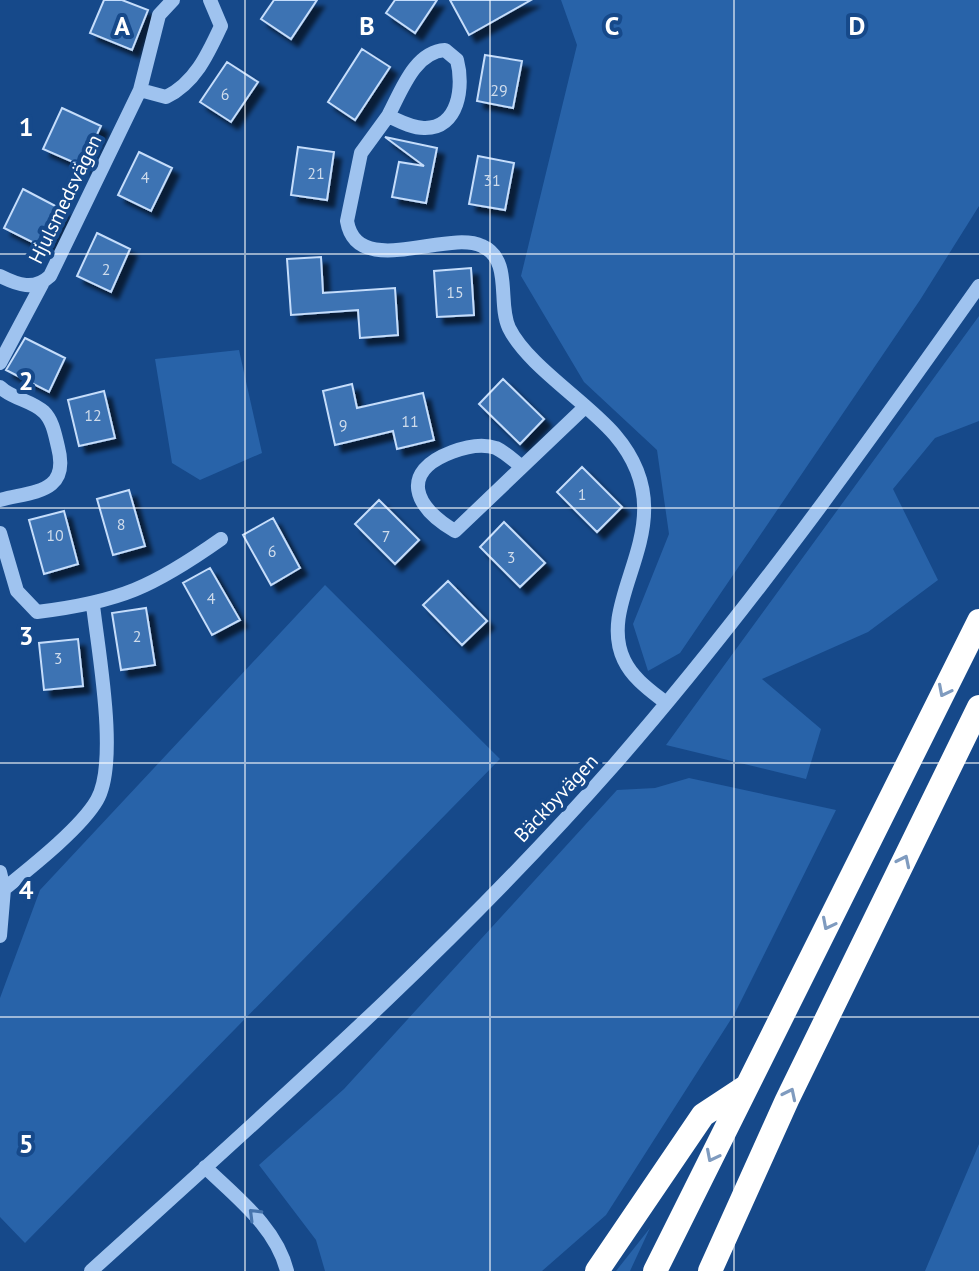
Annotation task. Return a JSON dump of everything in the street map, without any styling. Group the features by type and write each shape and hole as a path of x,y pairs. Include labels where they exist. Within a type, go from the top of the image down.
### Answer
{"highway":[{"path":"655,1271 979,621"},
{"path":"713,1267 787,1100 979,707"},
{"path":"597,1271 703,1115 747,1086"}],"street":[{"name":"Hjulsmedsvägen","path":"0,276 20,286 42,284 50,276 140,90 159,15 173,0"},
{"path":"140,90 166,97 181,90 206,59 221,26 210,0"},
{"path":"388,116 423,128 439,126 449,120 456,109 458,96 457,60 445,50 428,54 415,67 388,116 361,153 349,211 349,231 358,243 374,249 459,243 481,245 488,250 501,265 504,313 517,341 624,445 639,475 643,536 617,629 624,660 643,685 666,703"},
{"path":"0,363 42,284"},
{"name":"Bäckbyvägen","path":"91,1271 463,928 613,766 735,620 979,286"},
{"path":"0,387 46,414 58,444 62,470 56,482 45,488 0,500"},
{"path":"522,467 497,448 481,445 460,449 424,468 416,480 417,491 433,515 455,531 485,506 585,407"},
{"path":"0,533 17,591 37,612 93,605 155,582 221,539"},
{"path":"4,889 70,830 97,801 102,789 106,728 93,605"},
{"path":"0,872 4,889 0,936"},
{"path":"205,1167 264,1225 282,1253 287,1271"}],"shaded area":[{"path":"561,0 979,0 979,206 920,300 680,653 648,671 633,624 669,534 657,450 584,382 521,276 577,45"},
{"path":"979,316 979,421 935,438 893,489 938,580 868,632 762,679 821,729 806,779 666,745"},
{"path":"239,350 262,453 200,480 172,463 155,359"},
{"path":"325,585 500,759 25,1243 0,1217 0,998 40,890"},
{"path":"689,778 836,810 735,1013 606,1215 542,1271 325,1271 316,1240 259,1165 344,1089 617,790 655,788"},
{"path":"979,1144 979,1271 925,1271"},
{"path":"650,1228 630,1271 616,1271"}],"building":[{"path":"104,0 122,0 148,10 132,50 90,33"},
{"path":"274,0 317,0 291,39 261,19"},
{"path":"395,0 437,0 415,33 386,13"},
{"path":"450,0 531,0 469,35"},
{"path":"362,49 390,67 355,120 328,102"},
{"path":"485,55 522,61 513,108 477,101"},
{"path":"227,62 258,82 231,122 200,102"},
{"path":"62,108 101,126 82,166 43,149"},
{"path":"385,137 437,148 426,203 392,197 399,162 424,166"},
{"path":"298,147 334,152 327,200 291,195"},
{"path":"139,152 172,168 151,211 118,195"},
{"path":"478,156 514,163 505,210 469,204"},
{"path":"23,189 63,210 44,248 4,228"},
{"path":"97,233 130,249 111,292 77,276"},
{"path":"321,257 323,293 395,288 398,335 360,338 358,310 291,315 287,259"},
{"path":"471,268 474,315 437,317 434,271"},
{"path":"25,338 65,358 49,392 6,370"},
{"path":"503,379 544,419 520,444 479,404"},
{"path":"352,384 357,408 423,393 434,440 397,449 393,431 335,445 323,391"},
{"path":"104,391 115,438 79,446 68,400"},
{"path":"582,467 622,507 597,532 557,492"},
{"path":"129,490 145,546 113,555 97,499"},
{"path":"379,500 419,540 395,564 355,524"},
{"path":"64,511 78,564 44,574 29,520"},
{"path":"273,518 300,568 271,585 243,535"},
{"path":"504,522 545,563 520,587 480,547"},
{"path":"210,568 240,620 212,635 183,583"},
{"path":"448,581 487,621 462,645 423,605"},
{"path":"146,608 155,665 121,670 112,613"},
{"path":"78,639 83,686 44,690 39,643"}]}
